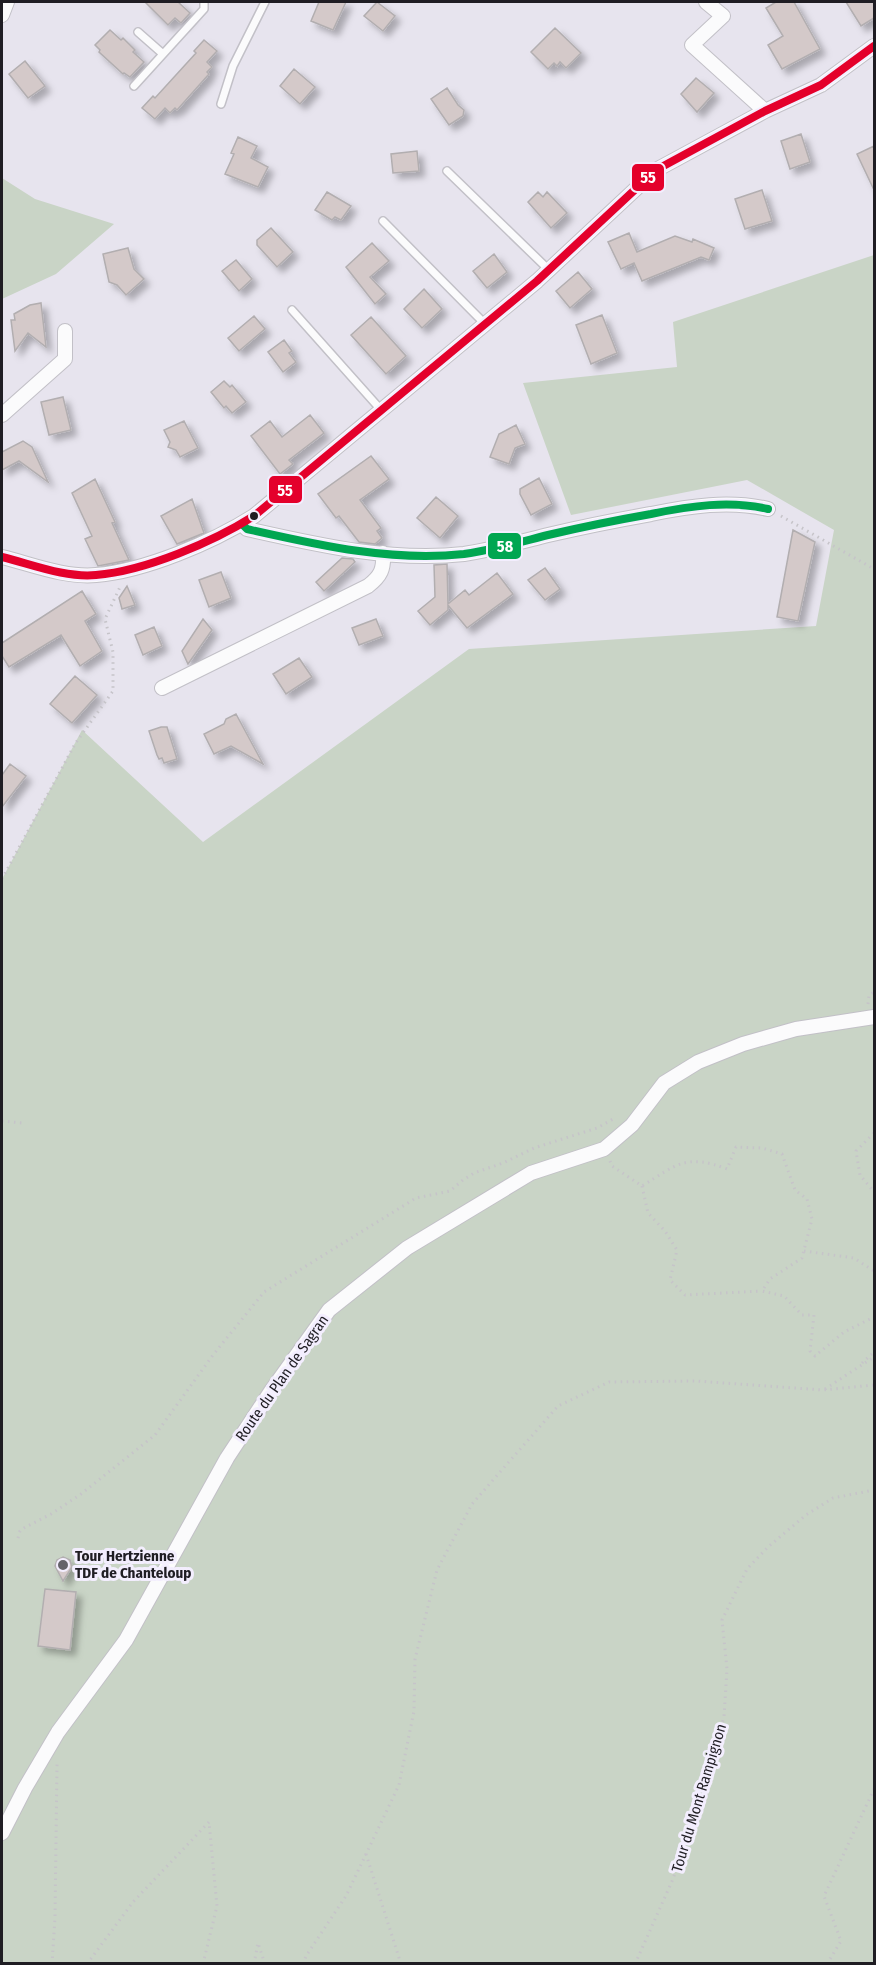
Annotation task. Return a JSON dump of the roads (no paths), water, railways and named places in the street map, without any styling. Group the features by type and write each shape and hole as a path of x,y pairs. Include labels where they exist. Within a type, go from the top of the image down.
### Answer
{"street":[{"path":"2,15 7,2"},
{"path":"706,2 723,16 692,45 765,111"},
{"path":"2,557 69,573 95,575 128,569 183,551 242,524 382,411 549,270 656,170 765,111 821,85 874,45"},
{"path":"2,415 65,358 65,331"},
{"path":"242,524 247,529 313,544 423,557 465,553 691,506 722,504 768,509"},
{"path":"162,688 368,585 378,578 384,569 384,553"},
{"name":"Route du Plan de Sagran","path":"2,1833 58,1732 126,1640 227,1458 329,1310 407,1248 531,1173 604,1149 632,1125 664,1083 698,1062 743,1044 796,1029 874,1017"}],"lane":[{"path":"134,86 204,9 204,2"},
{"path":"221,104 233,66 265,2"},
{"path":"138,32 163,54"},
{"path":"447,171 549,270"},
{"path":"383,221 485,324"},
{"path":"292,310 382,411"}],"place":[{"name":"Tour Hertzienne TDF de Chanteloup","path":"63,1565"}]}
